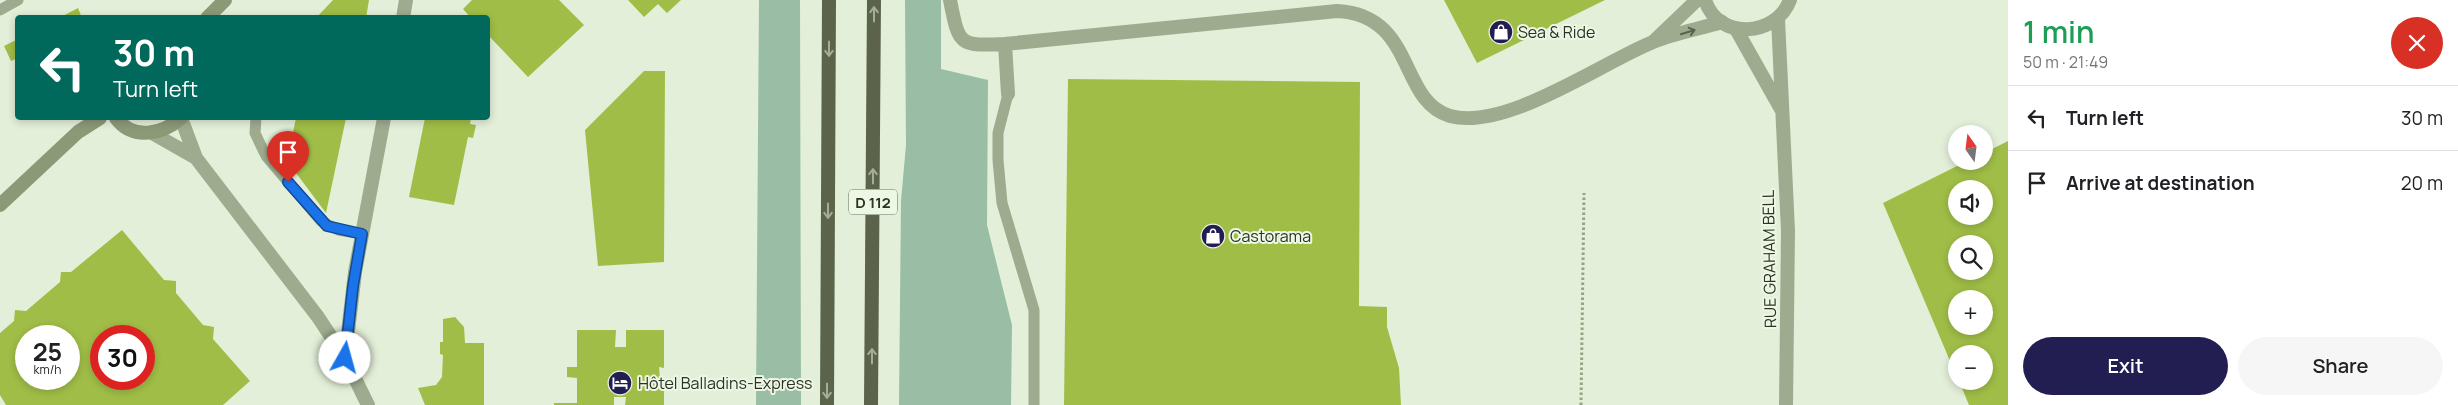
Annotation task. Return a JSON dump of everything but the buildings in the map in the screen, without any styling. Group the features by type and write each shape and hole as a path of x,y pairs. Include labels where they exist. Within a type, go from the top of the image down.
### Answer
{"highway":[{"name":"D 112","path":"827,405 829,0"},
{"name":"D 112","path":"871,405 874,0"}],"main road":[{"path":"210,15 225,0"},
{"path":"0,205 72,138 97,120"},
{"path":"118,120 128,128 140,133 165,130 178,120"}],"street":[{"path":"404,15 406,0"},
{"path":"950,0 959,36 964,42 971,45 1005,44 1337,11 1360,13 1385,31 1394,42 1413,78 1429,101 1449,115 1462,117 1488,115 1518,107 1577,81 1653,42 1722,22"},
{"path":"1653,42 1696,0"},
{"path":"1705,0 1713,14 1722,22 1736,28 1751,30 1765,26 1778,18 1790,0"},
{"name":"RUE GRAHAM BELL","path":"1778,18 1788,231 1786,405"},
{"name":"RUE GRAHAM BELL","path":"1736,28 1782,112"},
{"path":"1005,44 1008,94"},
{"path":"182,120 196,158 290,279 345,358 368,405"},
{"path":"345,358 352,290 384,120"},
{"path":"152,133 196,158"}],"lane":[{"path":"0,10 18,0"},
{"path":"1008,94 998,133 998,160 1002,203 1034,310 1034,405"},
{"path":"256,120 256,133 266,156 321,221 338,230 362,234"}],"path":[{"path":"1581,405 1584,193"}],"green space":[{"path":"759,0 800,0 801,405 756,405"},
{"path":"905,0 941,0 941,69 988,80 987,225 1012,325 1011,405 899,405 901,201 906,145"}],"place":[{"name":"Sea & Ride","path":"1501,32"},
{"name":"Castorama","path":"1213,236"},
{"name":"Hôtel Balladins-Express","path":"620,383"}],"route":[{"path":"288,182 327,226 362,234 351,300 345,358"}]}
